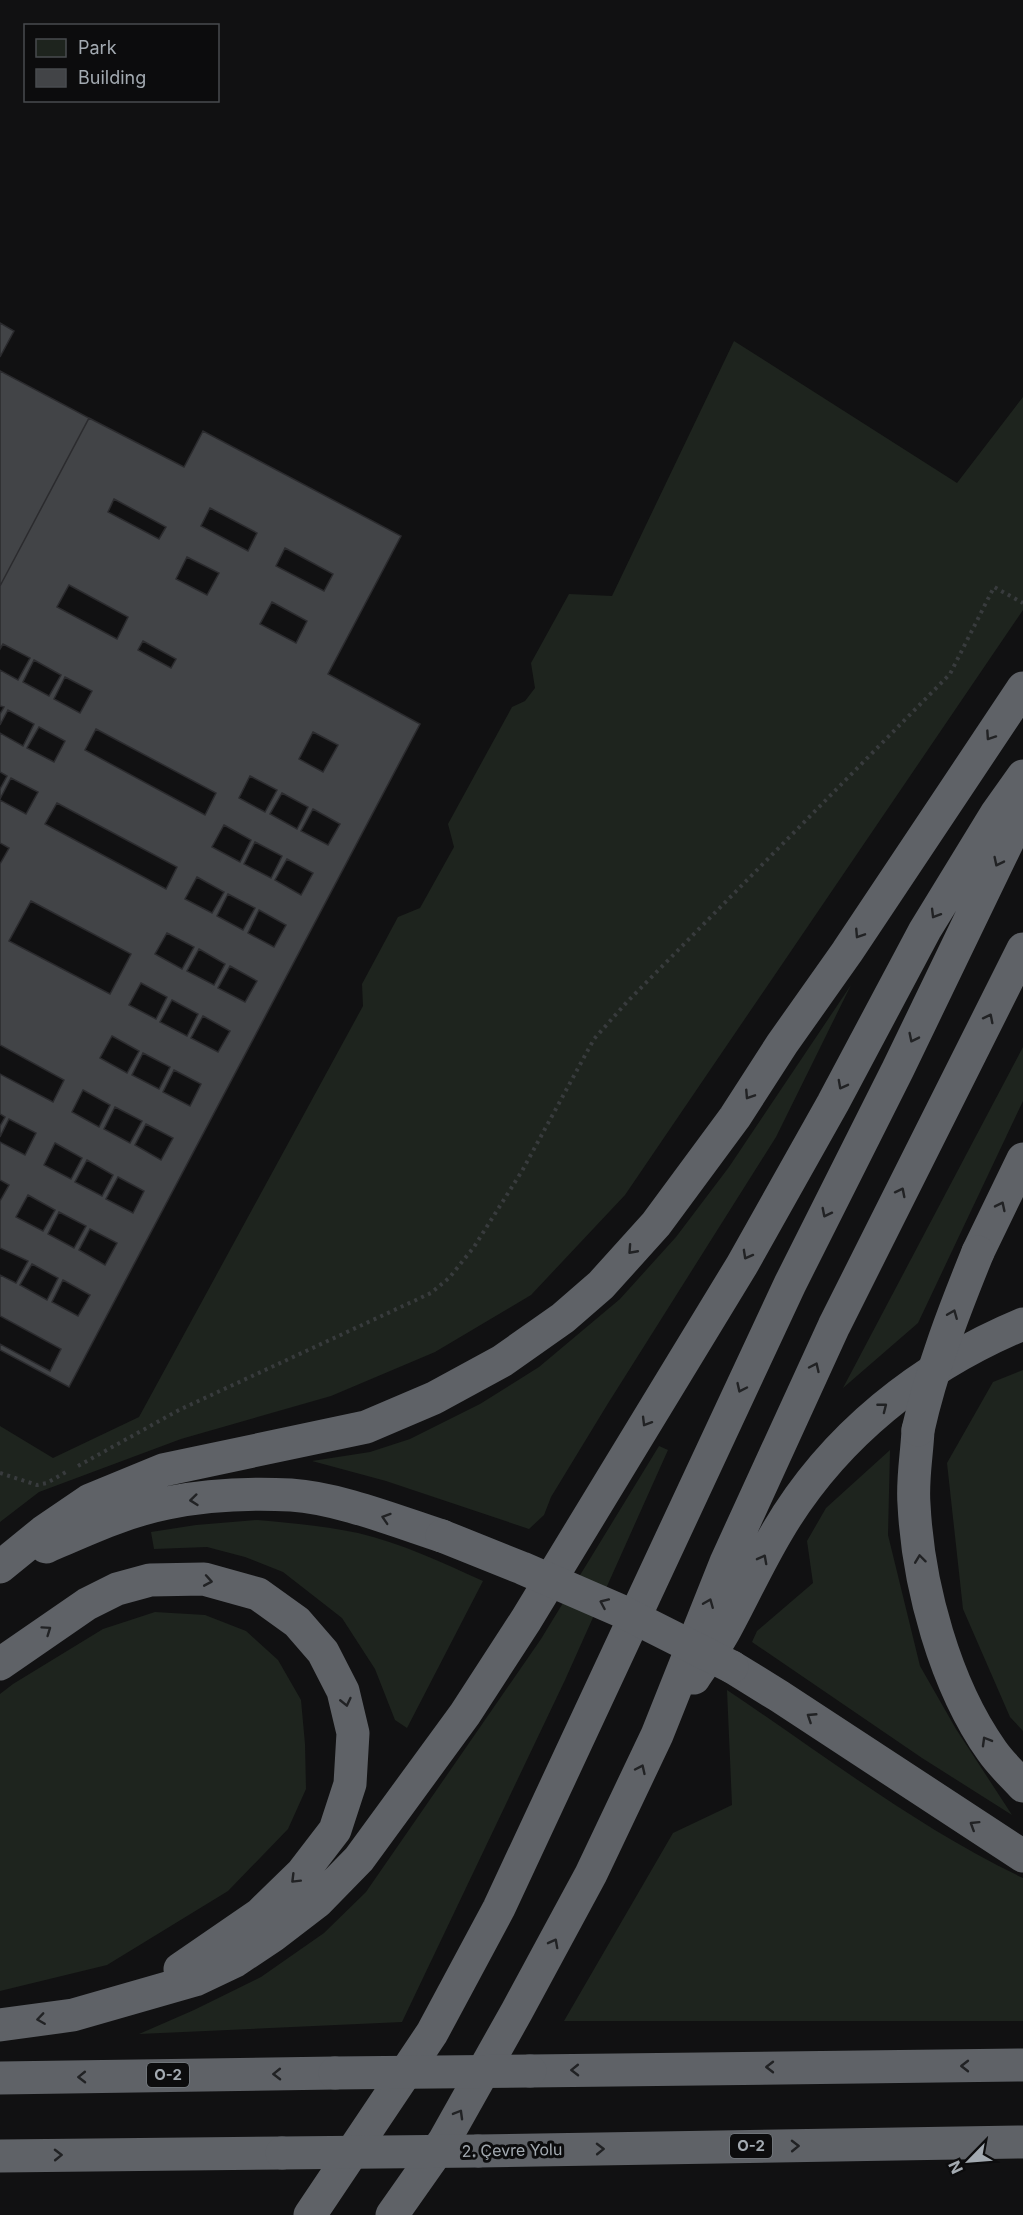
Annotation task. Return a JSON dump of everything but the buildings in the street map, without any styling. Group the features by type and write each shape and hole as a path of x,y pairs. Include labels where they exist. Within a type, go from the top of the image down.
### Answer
{"highway":[{"path":"0,1568 43,1532 90,1500 163,1470 366,1427 434,1398 492,1366 563,1318 601,1285 656,1224 735,1117 1023,688"},
{"path":"0,2025 73,2015 195,1980 235,1962 317,1902 358,1859 465,1714 526,1620 742,1265 926,930 996,814 1023,776"},
{"path":"310,2215 432,2033 499,1908 790,1284 898,1069 1023,810"},
{"path":"392,2215 444,2141 591,1874 657,1735 726,1562 834,1326 1023,949"},
{"path":"1023,1159 978,1252 949,1323 928,1386 918,1430 914,1502 923,1581 940,1641 967,1708 993,1751 1023,1786"},
{"path":"657,1735 722,1635 778,1530 824,1464 866,1421 900,1394 988,1338 1023,1324"},
{"path":"0,1568 81,1532 166,1503 226,1497 292,1495 349,1506 442,1536 522,1568 621,1611 732,1667 1023,1856"},
{"path":"0,1664 87,1604 117,1589 150,1580 204,1579 258,1594 297,1622 323,1652 343,1691 353,1733 350,1784 335,1830 302,1873 260,1914 180,1970 138,1996"},
{"name":"O-2","path":"0,2078 1023,2065"},
{"name":"2. Çevre Yolu","path":"0,2156 1023,2142"}],"path":[{"path":"77,1466 179,1410 431,1293 448,1278 474,1247 522,1171 594,1039 627,1002 950,674 994,587 1023,603"},
{"path":"0,1473 37,1485 47,1483 67,1472"}],"green space":[{"path":"734,341 957,483 1023,397 1023,610 625,1195 531,1295 435,1352 331,1396 181,1439 39,1492 0,1522 0,1426 53,1458 139,1417 363,1006 362,984 398,917 420,908 454,847 448,824 512,707 525,701 535,688 531,663 569,594 612,596"},
{"path":"851,985 776,1137 607,1405 551,1497 544,1515 529,1529 386,1481 312,1461 370,1452 410,1439 480,1404 539,1367 620,1299 676,1237 729,1167"},
{"path":"1023,1047 1023,1101 918,1323 843,1388"},
{"path":"1023,1370 1023,1731 1010,1717 963,1609 947,1463 993,1382"},
{"path":"659,1446 668,1450 565,1680 402,2022 139,2034 261,1977 324,1933 366,1892 541,1639"},
{"path":"890,1450 888,1535 920,1666 956,1729 1012,1815 922,1758 752,1642 757,1631 813,1583 807,1541 826,1508"},
{"path":"257,1520 333,1528 374,1537 422,1554 483,1581 407,1728 395,1720 375,1669 342,1618 283,1572 245,1557 207,1547 154,1549 151,1532 196,1525"},
{"path":"155,1612 205,1615 246,1631 278,1660 301,1700 306,1789 288,1829 228,1891 107,1965 0,1991 0,1694 103,1629"},
{"path":"727,1690 909,1814 946,1837 1023,1878 1023,2021 564,2021 673,1833 732,1805"}]}
